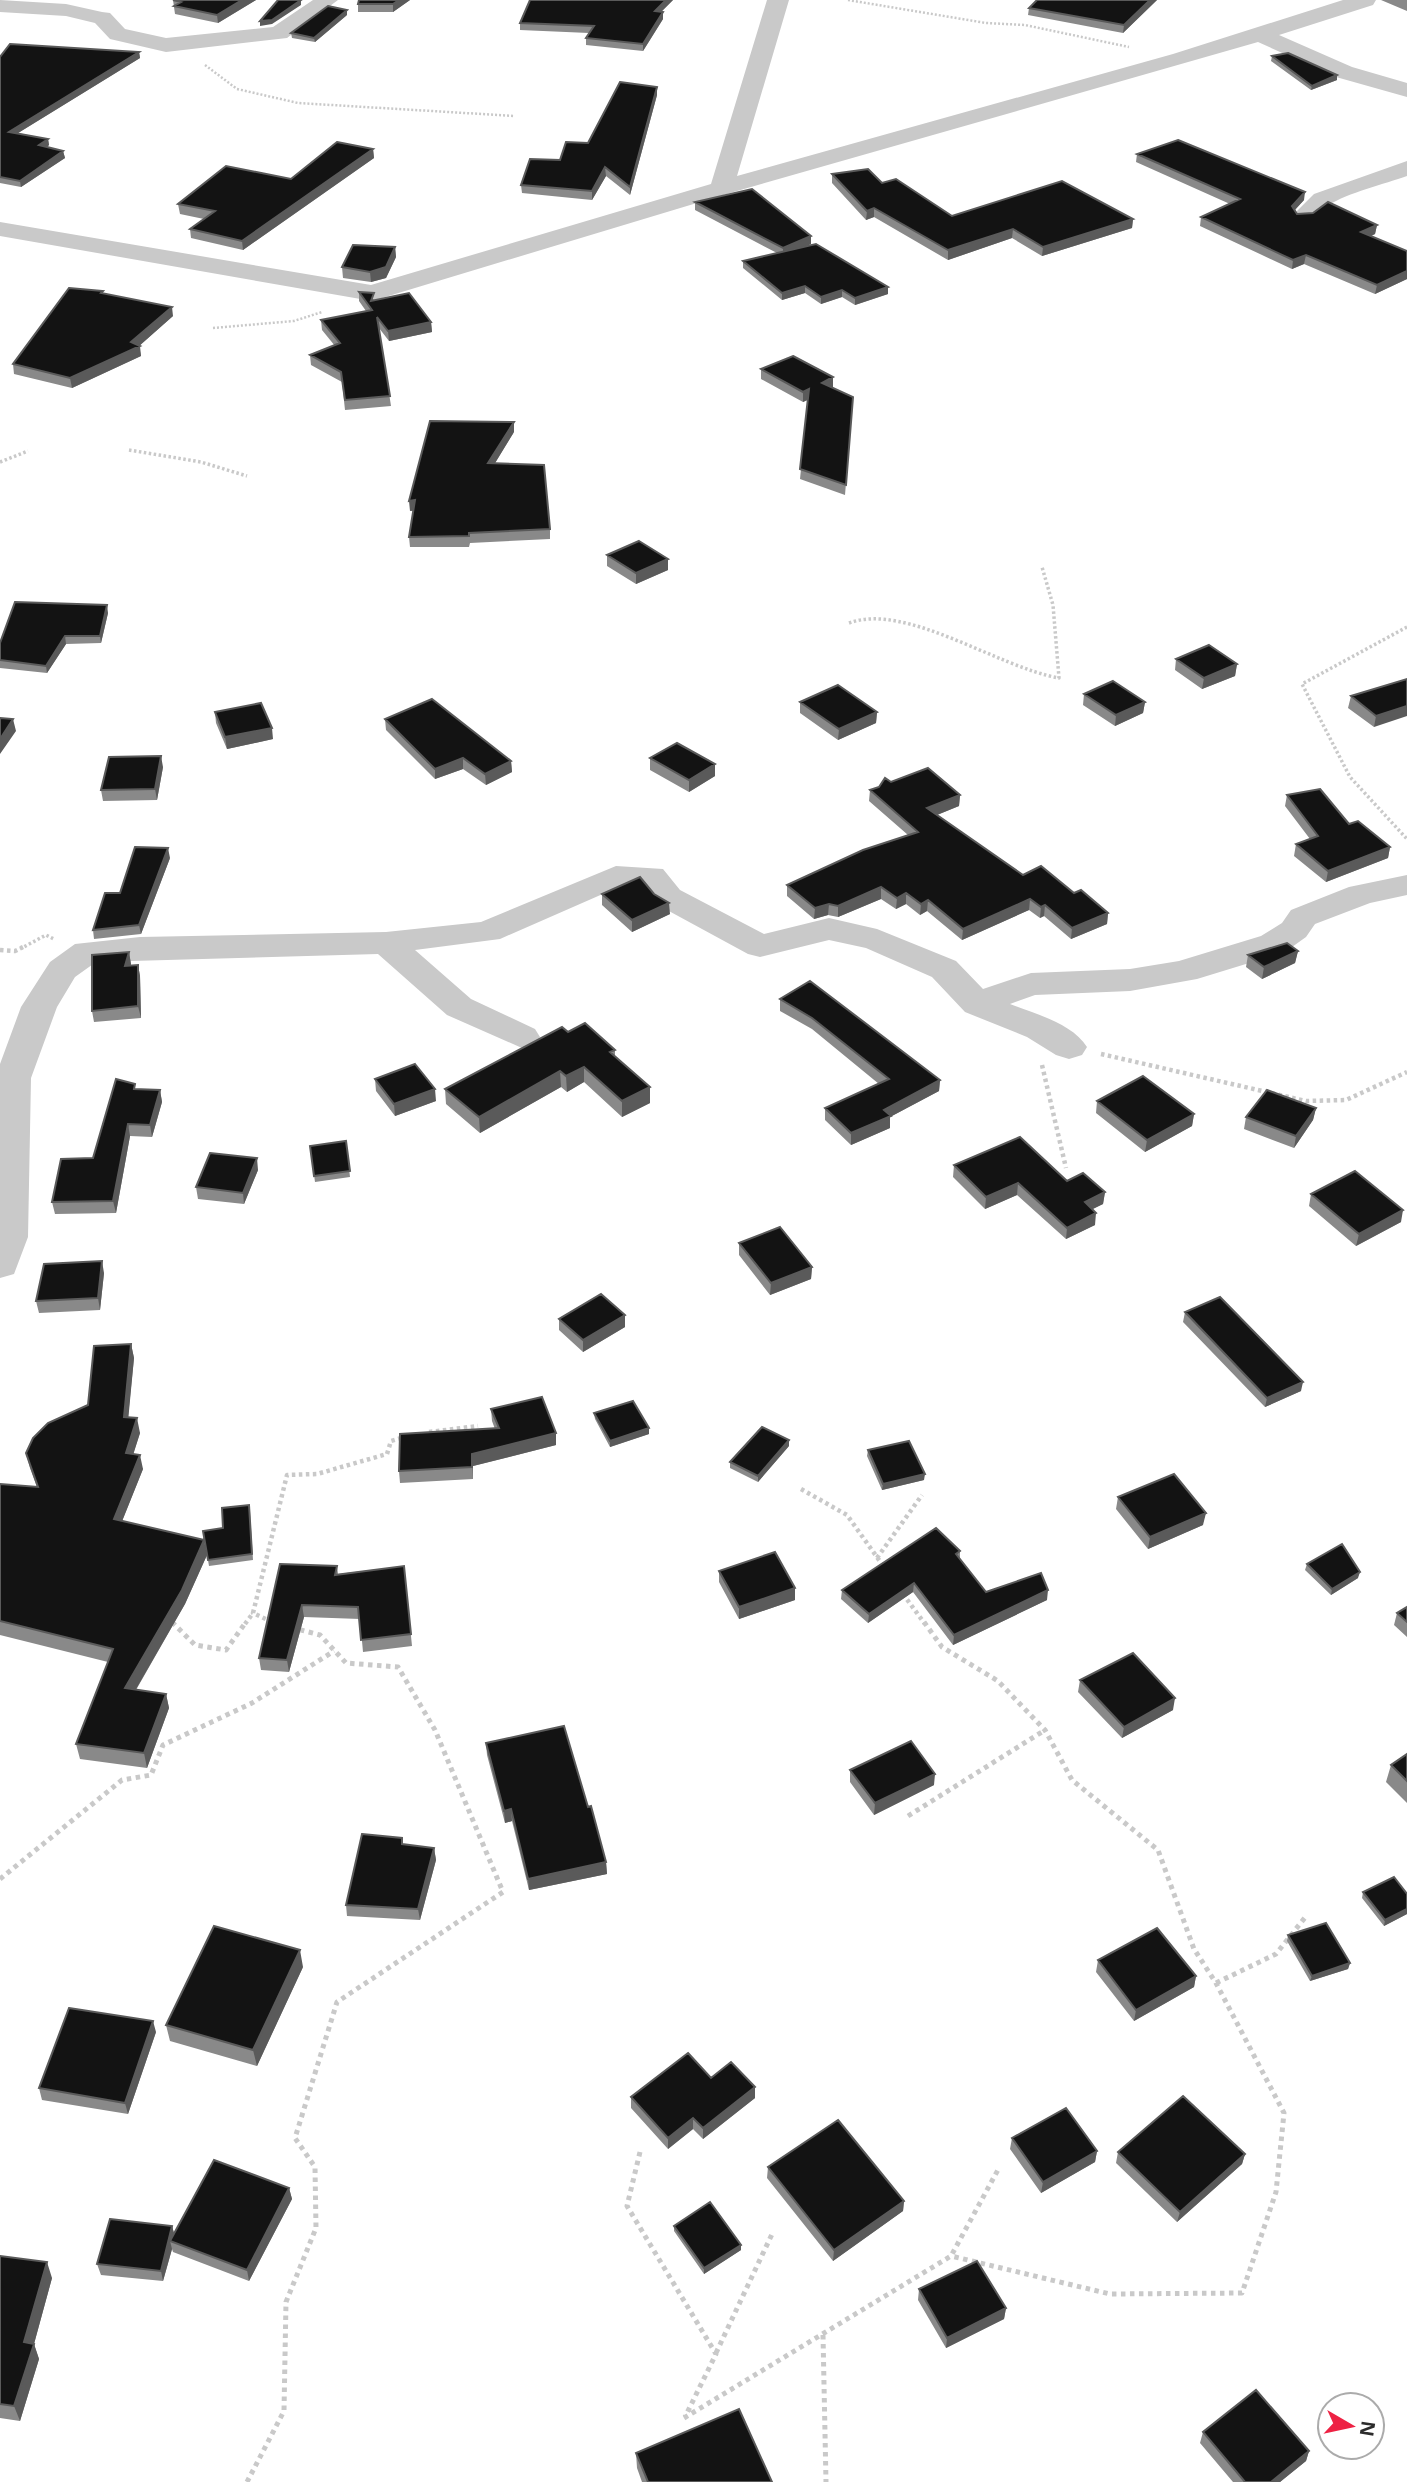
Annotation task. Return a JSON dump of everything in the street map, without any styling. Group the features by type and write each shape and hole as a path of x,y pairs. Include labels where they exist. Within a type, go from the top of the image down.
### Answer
{"street":[{"path":"66,10 91,0"},
{"path":"0,6 66,10 102,18 118,34 166,45 279,33 327,0"},
{"path":"722,188 778,0"},
{"path":"0,229 372,293 722,188 1181,59 1365,0"},
{"path":"1261,35 1344,72 1407,90"},
{"path":"1305,215 1322,199 1407,169"},
{"path":"0,1264 9,1237 13,1078 39,1007 62,971 87,953 127,949 386,943 488,933 616,876 651,876 668,897 760,946 829,929 877,940 944,969 977,1004 1055,1038"},
{"path":"977,1004 1031,984 1130,980 1185,971 1236,953 1273,944 1294,930 1303,917 1361,894 1407,885"},
{"path":"386,943 459,1007 522,1037"}],"path":[{"path":"848,0 986,23 1025,25 1076,34 1181,59"},
{"path":"188,44 195,59 237,89 256,95 298,103 515,116"},
{"path":"213,328 294,321 372,293"},
{"path":"129,450 201,462 247,476"},
{"path":"0,462 28,452"},
{"path":"849,623 858,616 870,614 892,619 930,630 992,660 1029,673 1059,678 1053,604 1042,567"},
{"path":"1407,626 1302,684 1350,777 1407,839"},
{"path":"1066,1168 1042,1076 1055,1038 1306,1101 1346,1100 1407,1072"},
{"path":"161,1617 174,1620 195,1645 226,1650 253,1613 287,1475 317,1474 387,1454 391,1441 403,1437 478,1426"},
{"path":"801,1489 847,1515 886,1569"},
{"path":"877,1558 922,1495"},
{"path":"902,1591 942,1647 998,1681 1045,1730 1072,1780 1158,1850 1194,1949 1216,1983 1284,2113 1276,2192 1242,2293 1110,2294 951,2256"},
{"path":"253,1613 278,1625"},
{"path":"247,2482 284,2411 286,2302 316,2228 315,2168 295,2138 337,2002 503,1892 435,1730 398,1667 346,1663 320,1635 289,1627"},
{"path":"0,1879 122,1780 151,1775 163,1745 252,1703 335,1651"},
{"path":"908,1816 1045,1730"},
{"path":"1216,1983 1276,1954 1307,1915"},
{"path":"640,2152 627,2206 716,2354"},
{"path":"773,2232 684,2418 951,2256 999,2168"},
{"path":"823,2334 826,2482"}],"building":[{"path":"173,0 242,0 217,15 174,6 181,2"},
{"path":"278,0 301,0 272,20 260,21"},
{"path":"359,0 399,0 393,4 358,4"},
{"path":"530,0 666,0 655,11 663,12 643,44 586,38 594,26 520,23"},
{"path":"1037,0 1150,0 1124,25 1029,8"},
{"path":"328,6 347,10 314,38 291,33"},
{"path":"10,44 139,52 9,132 48,139 39,145 63,151 20,181 0,177 0,57"},
{"path":"1288,53 1337,75 1312,86 1272,56"},
{"path":"620,82 657,87 630,187 605,167 592,191 521,185 530,159 560,160 566,142 588,143"},
{"path":"1178,140 1305,192 1292,206 1297,214 1313,213 1328,202 1377,225 1361,232 1407,251 1407,271 1377,285 1306,255 1293,260 1201,217 1240,199 1137,154"},
{"path":"337,142 373,149 242,241 190,229 215,211 178,204 226,166 291,179"},
{"path":"868,169 882,183 896,179 952,216 1062,181 1133,219 1043,247 1013,229 948,250 874,208 867,211 832,174"},
{"path":"752,189 811,236 783,248 695,202"},
{"path":"816,244 888,287 855,298 842,290 821,297 805,286 782,293 743,261"},
{"path":"353,245 395,247 386,267 370,272 342,267"},
{"path":"69,288 103,291 101,293 172,307 131,342 140,346 70,378 13,364"},
{"path":"359,292 374,293 371,301 409,293 431,322 388,331 377,317 390,396 345,400 341,372 310,355 340,343 321,320 372,310"},
{"path":"793,356 833,377 822,383 853,397 846,485 800,469 809,389 803,392 761,369"},
{"path":"430,421 514,422 488,463 544,465 550,529 469,533 469,536 409,537 415,500 409,501"},
{"path":"639,541 668,559 636,573 607,555"},
{"path":"15,602 107,605 100,636 65,636 46,666 0,660 0,643"},
{"path":"1209,645 1237,664 1204,678 1176,659"},
{"path":"1407,679 1407,706 1376,716 1351,696"},
{"path":"1113,681 1145,702 1116,715 1084,694"},
{"path":"838,685 877,712 839,729 800,702"},
{"path":"432,699 511,761 485,774 463,758 435,769 385,719"},
{"path":"261,703 272,728 225,737 215,712"},
{"path":"0,718 13,719 0,739"},
{"path":"677,743 715,764 689,780 650,758"},
{"path":"161,756 155,789 101,790 109,757"},
{"path":"928,768 960,795 927,808 1023,875 1041,866 1074,893 1081,890 1108,913 1072,928 1045,905 1041,907 1030,899 963,929 928,900 921,904 906,893 897,898 881,887 838,906 829,904 815,908 787,885 863,850 918,832 870,790 879,787 885,778 891,782"},
{"path":"1320,789 1349,824 1358,821 1390,847 1328,871 1296,844 1318,836 1287,795"},
{"path":"135,847 168,848 139,925 93,930 105,893 120,893"},
{"path":"640,877 654,894 669,903 632,920 602,894"},
{"path":"1287,943 1298,951 1264,967 1248,955"},
{"path":"129,952 125,966 138,965 138,1006 92,1011 92,955"},
{"path":"810,981 940,1080 884,1110 891,1116 851,1133 825,1108 889,1079 812,1018 780,999"},
{"path":"585,1023 615,1050 610,1052 650,1087 622,1101 584,1067 566,1076 560,1071 479,1117 445,1089 562,1027 568,1032"},
{"path":"415,1064 435,1089 394,1104 375,1079"},
{"path":"1143,1076 1194,1114 1147,1140 1097,1101"},
{"path":"116,1079 135,1084 134,1089 160,1090 150,1125 128,1124 113,1201 52,1202 61,1159 93,1158"},
{"path":"1267,1090 1316,1108 1296,1136 1246,1117"},
{"path":"1020,1137 1067,1181 1083,1173 1105,1192 1085,1202 1096,1213 1067,1228 1018,1183 986,1197 954,1165"},
{"path":"346,1141 350,1171 314,1176 310,1146"},
{"path":"210,1153 257,1158 243,1193 196,1187"},
{"path":"1355,1171 1403,1210 1359,1234 1311,1194"},
{"path":"780,1227 812,1267 771,1283 739,1243"},
{"path":"102,1261 98,1298 36,1301 44,1264"},
{"path":"601,1294 625,1315 583,1340 559,1319"},
{"path":"1220,1297 1303,1382 1267,1398 1185,1312"},
{"path":"131,1344 124,1417 137,1418 126,1453 140,1455 114,1519 204,1540 182,1590 125,1688 166,1694 144,1753 76,1744 113,1649 0,1621 0,1484 38,1487 26,1453 33,1438 48,1423 88,1405 94,1346"},
{"path":"542,1397 556,1433 472,1454 472,1467 399,1471 400,1434 499,1428 491,1409"},
{"path":"633,1401 649,1428 610,1441 594,1413"},
{"path":"762,1427 789,1440 758,1476 730,1462"},
{"path":"909,1441 925,1474 883,1484 868,1450"},
{"path":"1174,1474 1206,1513 1150,1537 1118,1497"},
{"path":"249,1505 252,1554 208,1560 203,1531 223,1528 222,1508"},
{"path":"936,1528 960,1551 956,1554 986,1592 1041,1573 1048,1590 954,1635 914,1583 869,1614 842,1590"},
{"path":"1342,1544 1360,1572 1332,1589 1307,1564"},
{"path":"775,1552 795,1588 739,1607 719,1571"},
{"path":"280,1564 337,1566 335,1575 404,1566 411,1634 361,1640 358,1607 302,1605 287,1660 259,1658"},
{"path":"1407,1607 1407,1622 1397,1613"},
{"path":"1133,1653 1175,1698 1124,1727 1080,1680"},
{"path":"564,1726 588,1807 591,1806 606,1862 528,1879 511,1809 504,1811 486,1743"},
{"path":"911,1741 935,1774 875,1803 850,1770"},
{"path":"1407,1754 1407,1781 1391,1765"},
{"path":"362,1834 402,1838 402,1844 434,1848 418,1909 346,1905"},
{"path":"1394,1877 1407,1894 1407,1909 1385,1920 1363,1892"},
{"path":"1326,1923 1350,1963 1312,1976 1288,1935"},
{"path":"214,1926 300,1950 253,2050 166,2025"},
{"path":"1157,1928 1196,1976 1136,2010 1098,1960"},
{"path":"69,2008 153,2021 125,2103 39,2088"},
{"path":"688,2053 711,2078 731,2062 755,2087 703,2128 693,2118 668,2138 631,2097"},
{"path":"1183,2096 1245,2154 1180,2212 1118,2152"},
{"path":"1066,2108 1097,2151 1043,2182 1012,2138"},
{"path":"838,2120 904,2201 834,2250 768,2167"},
{"path":"214,2160 289,2188 247,2270 170,2241"},
{"path":"710,2202 741,2245 704,2268 674,2226"},
{"path":"110,2219 172,2226 161,2271 97,2264"},
{"path":"0,2256 47,2262 24,2342 34,2344 14,2406 0,2404"},
{"path":"977,2261 1006,2308 947,2338 919,2289"},
{"path":"1256,2390 1309,2451 1271,2482 1245,2482 1203,2432"},
{"path":"739,2409 772,2482 648,2482 636,2453"}]}
